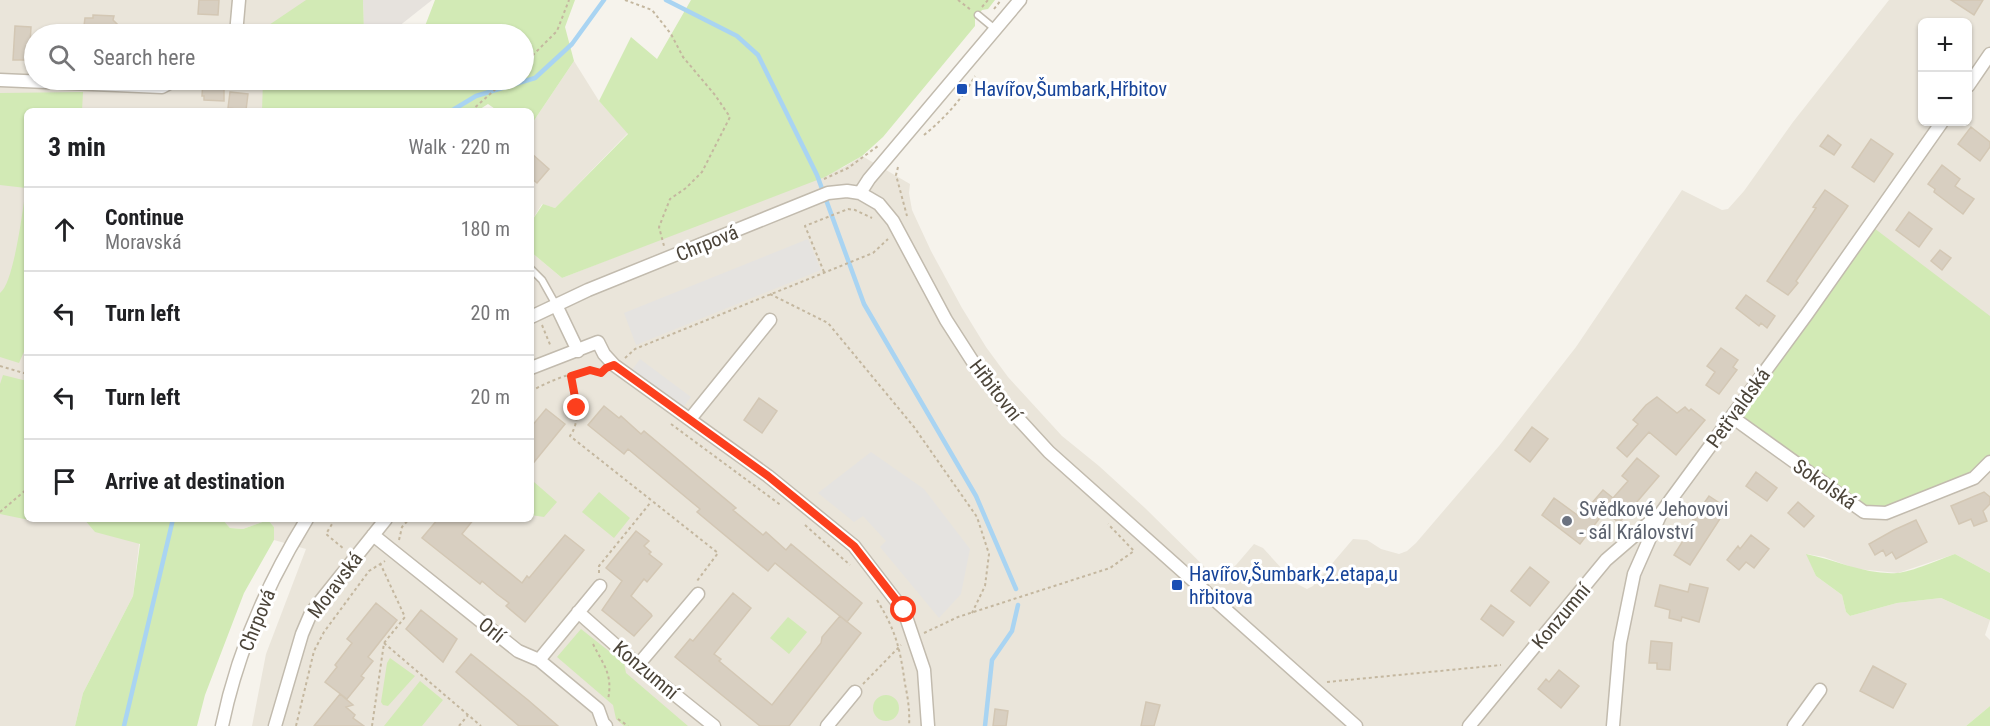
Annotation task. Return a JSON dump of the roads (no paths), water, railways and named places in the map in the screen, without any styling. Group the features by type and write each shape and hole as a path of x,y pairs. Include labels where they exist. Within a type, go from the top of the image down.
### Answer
{"street":[{"path":"237,24 238,0"},
{"path":"860,193 869,179 1020,0"},
{"path":"1972,81 1989,59"},
{"path":"0,80 24,81"},
{"name":"Petřvaldská","path":"1613,726 1620,643 1634,574 1661,513 1808,314 1939,126"},
{"name":"Chrpová","path":"534,316 828,193 847,190 860,193"},
{"name":"Hřbitovní","path":"860,193 874,200 888,214 946,320 973,362 1002,401 1049,452 1356,726"},
{"path":"556,305 578,351"},
{"path":"690,419 770,320"},
{"path":"534,367 598,342 604,354 614,365 768,476 854,546 904,610 924,670 928,726"},
{"name":"Sokolská","path":"1731,417 1864,512 1886,513 1974,478 1990,462"},
{"name":"Konzumní","path":"1469,726 1606,560 1661,513"},
{"name":"Chrpová","path":"222,726 235,674 260,609 281,564 305,522"},
{"name":"Moravská","path":"275,726 305,624 320,601 384,522"},
{"name":"Orlí","path":"373,535 518,651 539,660 598,709 606,726"},
{"path":"539,660 582,615 600,586"},
{"path":"638,665 698,594"},
{"name":"Konzumní","path":"582,615 638,665 714,726"},
{"path":"1794,726 1820,690"},
{"path":"827,726 855,692"}],"lane":[{"path":"978,15 995,30"},
{"path":"534,272 542,280 556,305"}],"waterway":[{"path":"534,78 572,44 604,0"},
{"path":"666,0 737,36 758,55 817,175 864,304 976,496 1016,589"},
{"path":"456,108 476,96 496,90"},
{"path":"124,726 172,522"},
{"path":"985,726 992,660 1012,631 1018,605"}],"place":[{"name":"Havířov,Šumbark,Hřbitov","path":"962,89"},
{"name":"Svědkové Jehovovi - sál Království","path":"1567,521"},
{"name":"Havířov,Šumbark,2.etapa,u hřbitova","path":"1177,585"}]}
